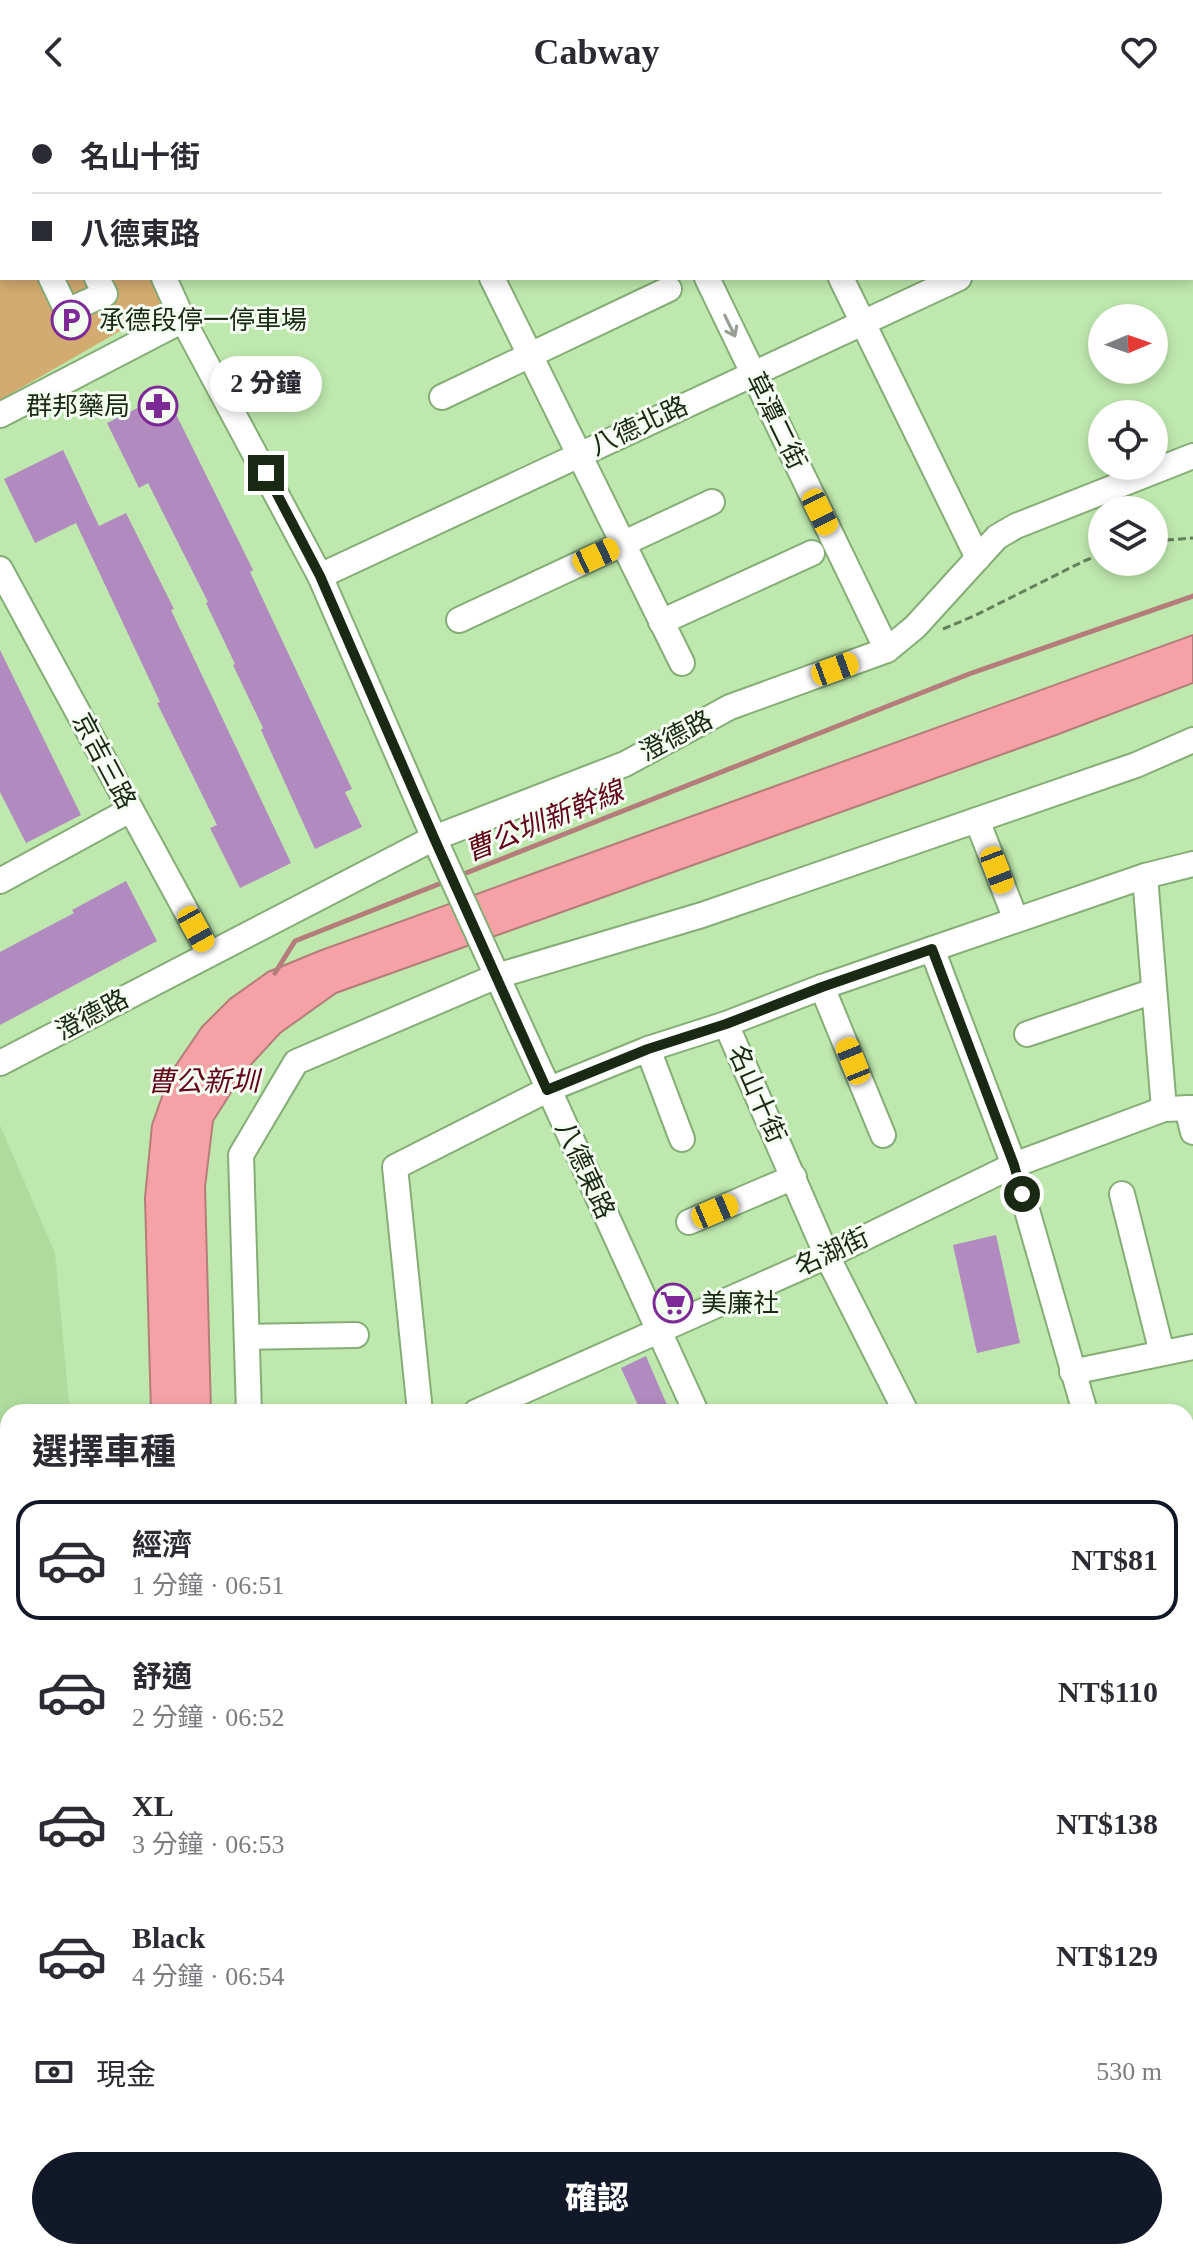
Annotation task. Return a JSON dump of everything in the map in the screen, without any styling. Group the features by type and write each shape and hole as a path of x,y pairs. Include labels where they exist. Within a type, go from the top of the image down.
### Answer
{"street":[{"path":"52,280 67,311 105,294 98,280"},
{"name":"八德東路","path":"165,280 183,320 320,576 547,1090 692,1404"},
{"path":"493,280 682,663"},
{"name":"草潭二街","path":"708,280 887,650"},
{"path":"842,280 978,558"},
{"name":"八德北路","path":"320,576 955,280"},
{"path":"442,397 669,289"},
{"path":"0,415 183,320"},
{"path":"887,650 915,627 997,537 1016,526 1193,456"},
{"path":"459,620 712,502"},
{"path":"661,622 812,553"},
{"name":"京吉三路","path":"0,569 209,953"},
{"name":"澄德路","path":"0,1063 434,838 625,764 730,707 887,650"},
{"path":"249,1404 241,1155 296,1062 497,976 702,915 1136,765 1193,740"},
{"path":"0,881 130,810"},
{"path":"977,820 1016,920"},
{"name":"名山十街","path":"902,1404 827,1256 726,1024 822,987 1016,920 1145,876 1193,864"},
{"path":"1145,876 1154,991 1184,1114"},
{"path":"932,949 1014,1165 1082,1404"},
{"path":"822,987 883,1135"},
{"path":"1027,1034 1154,991"},
{"path":"419,1404 395,1167 547,1090 648,1049 726,1024"},
{"path":"648,1049 682,1139"},
{"name":"名湖街","path":"509,1404 1014,1165 1184,1114"},
{"path":"689,1222 794,1177"},
{"path":"1122,1194 1162,1353"},
{"path":"247,1337 356,1335"},
{"path":"1072,1372 1193,1347"}],"path":[{"path":"1168,540 1193,538"},
{"path":"930,633 974,616 1088,559"}],"shaded area":[{"path":"0,280 156,280 167,304 0,400"},
{"path":"0,1125 55,1253 69,1404 0,1404"}],"water":[{"name":"曹公新圳","path":"1193,635 1193,683 336,993 280,1033 244,1072 213,1121 205,1187 211,1404 151,1404 145,1198 152,1125 170,1074 202,1027 230,999 268,972"}],"building":[{"path":"166,394 253,570 250,572 352,789 345,792 362,827 315,849 208,602 148,483 139,488 107,423"},
{"path":"63,450 99,526 126,513 174,609 171,610 291,863 240,888 210,828 217,825 157,703 160,702 76,523 35,543 4,479"},
{"path":"0,650 81,815 26,843 0,792"},
{"path":"126,881 157,941 0,1025 0,952"},
{"path":"996,1235 1020,1343 977,1353 953,1245"},
{"path":"646,1356 667,1404 637,1404 621,1368"}],"waterway":[{"name":"曹公圳新幹線","path":"461,875 969,674 1193,596"},
{"name":"曹公圳新幹線","path":"275,973 295,941 444,882"}],"place":[{"name":"承德段停一停車場","path":"71,320"},
{"name":"群邦藥局","path":"158,406"},
{"name":"美廉社","path":"673,1303"}],"route":[{"path":"266,473 320,576 547,1090 648,1049 932,949 1014,1165 1022,1194"}]}
